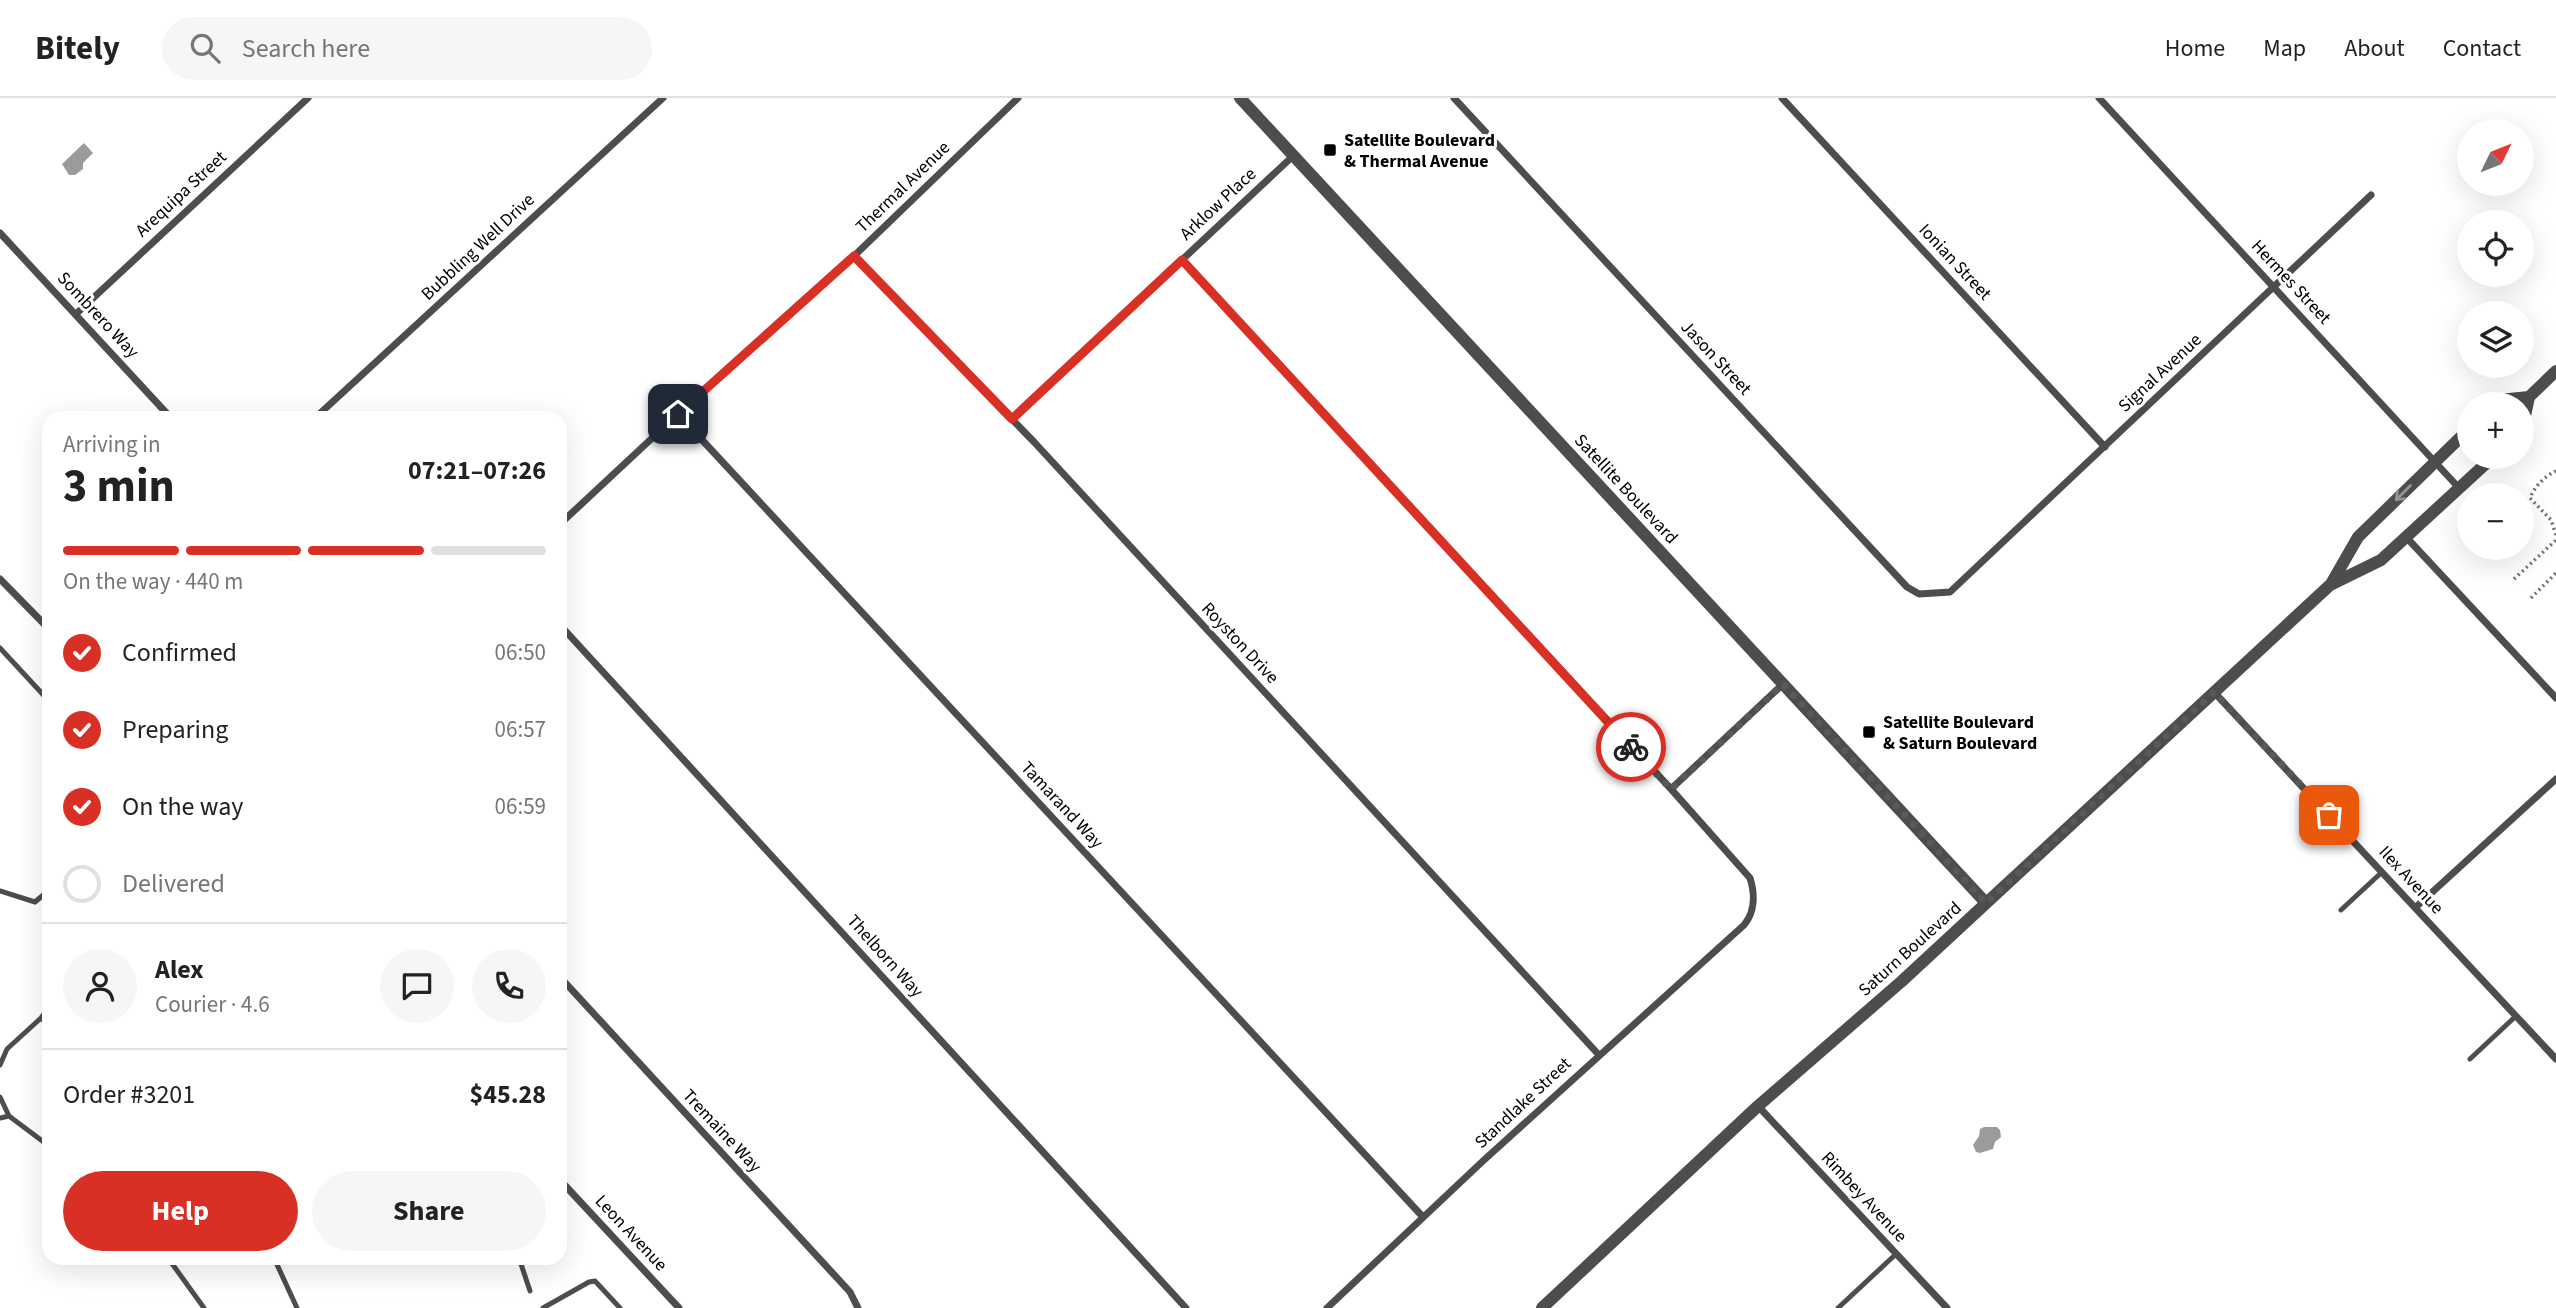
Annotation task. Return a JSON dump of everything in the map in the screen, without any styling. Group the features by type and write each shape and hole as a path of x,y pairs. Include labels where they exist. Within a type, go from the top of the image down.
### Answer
{"street":[{"name":"Arequipa Street","path":"76,314 308,98"},
{"name":"Bubbling Well Drive","path":"323,411 663,98"},
{"name":"Thermal Avenue","path":"567,517 854,256 1018,98"},
{"name":"Satellite Boulevard","path":"1240,98 1986,903"},
{"name":"Jason Street","path":"1454,98 1907,587 1919,594 1950,592 1969,574"},
{"name":"Ionian Street","path":"1782,98 2105,447"},
{"name":"Hermes Street","path":"2099,98 2457,486"},
{"name":"Arklow Place","path":"1012,419 1293,156"},
{"name":"Signal Avenue","path":"1969,574 2371,195"},
{"name":"Sombrero Way","path":"0,233 165,411"},
{"name":"Royston Drive","path":"854,256 1012,419 1600,1055"},
{"path":"1182,260 1671,789 1783,684"},
{"path":"2534,392 2556,370"},
{"name":"Tamarand Way","path":"678,414 1423,1217"},
{"name":"Saturn Boulevard","path":"2330,585 2358,537 2457,441"},
{"name":"Saturn Boulevard","path":"2464,483 2480,469"},
{"name":"Saturn Boulevard","path":"1542,1308 1758,1106 1902,981 2330,585 2381,560 2457,490"},
{"path":"2406,537 2556,698"},
{"path":"0,579 42,622"},
{"name":"Thelborn Way","path":"567,633 1186,1308"},
{"name":"Ilex Avenue","path":"2214,692 2556,1059"},
{"path":"2416,907 2556,779"},
{"name":"Standlake Street","path":"1327,1308 1751,917 1754,890 1750,878 1671,789"},
{"name":"Tremaine Way","path":"567,985 850,1293 858,1308"},
{"name":"Rimbey Avenue","path":"1758,1106 1947,1308"},
{"name":"Leon Avenue","path":"567,1188 679,1308"}],"lane":[{"path":"0,648 42,693"},
{"path":"2341,910 2382,872"},
{"path":"0,891 35,902 42,896"},
{"path":"2470,1059 2516,1016"},
{"path":"0,1065 7,1049 41,1018"},
{"path":"0,1097 9,1116 42,1141"},
{"path":"0,1118 9,1116"},
{"path":"1838,1308 1896,1254"},
{"path":"173,1265 204,1308"},
{"path":"277,1265 297,1308"},
{"path":"521,1265 530,1291"},
{"path":"544,1308 589,1282 595,1282 620,1308"}],"path":[{"path":"2514,579 2556,539 2551,520 2530,498 2544,479 2556,471"},
{"path":"2531,598 2556,573"}],"shaded area":[{"path":"84,143 93,153 83,163 83,169 75,175 69,175 62,164"},
{"path":"1997,1127 2001,1137 1995,1142 1993,1149 1976,1152 1973,1145 1980,1129"}],"way so far":[{"path":"1631,747 1671,789 1783,684 1986,903 2214,692 2329,815"}],"place":[{"name":"Satellite Boulevard & Thermal Avenue","path":"1330,150"},
{"name":"Satellite Boulevard & Saturn Boulevard","path":"1869,732"}],"route":[{"path":"678,414 854,256 1012,419 1182,260 1631,747"}]}
